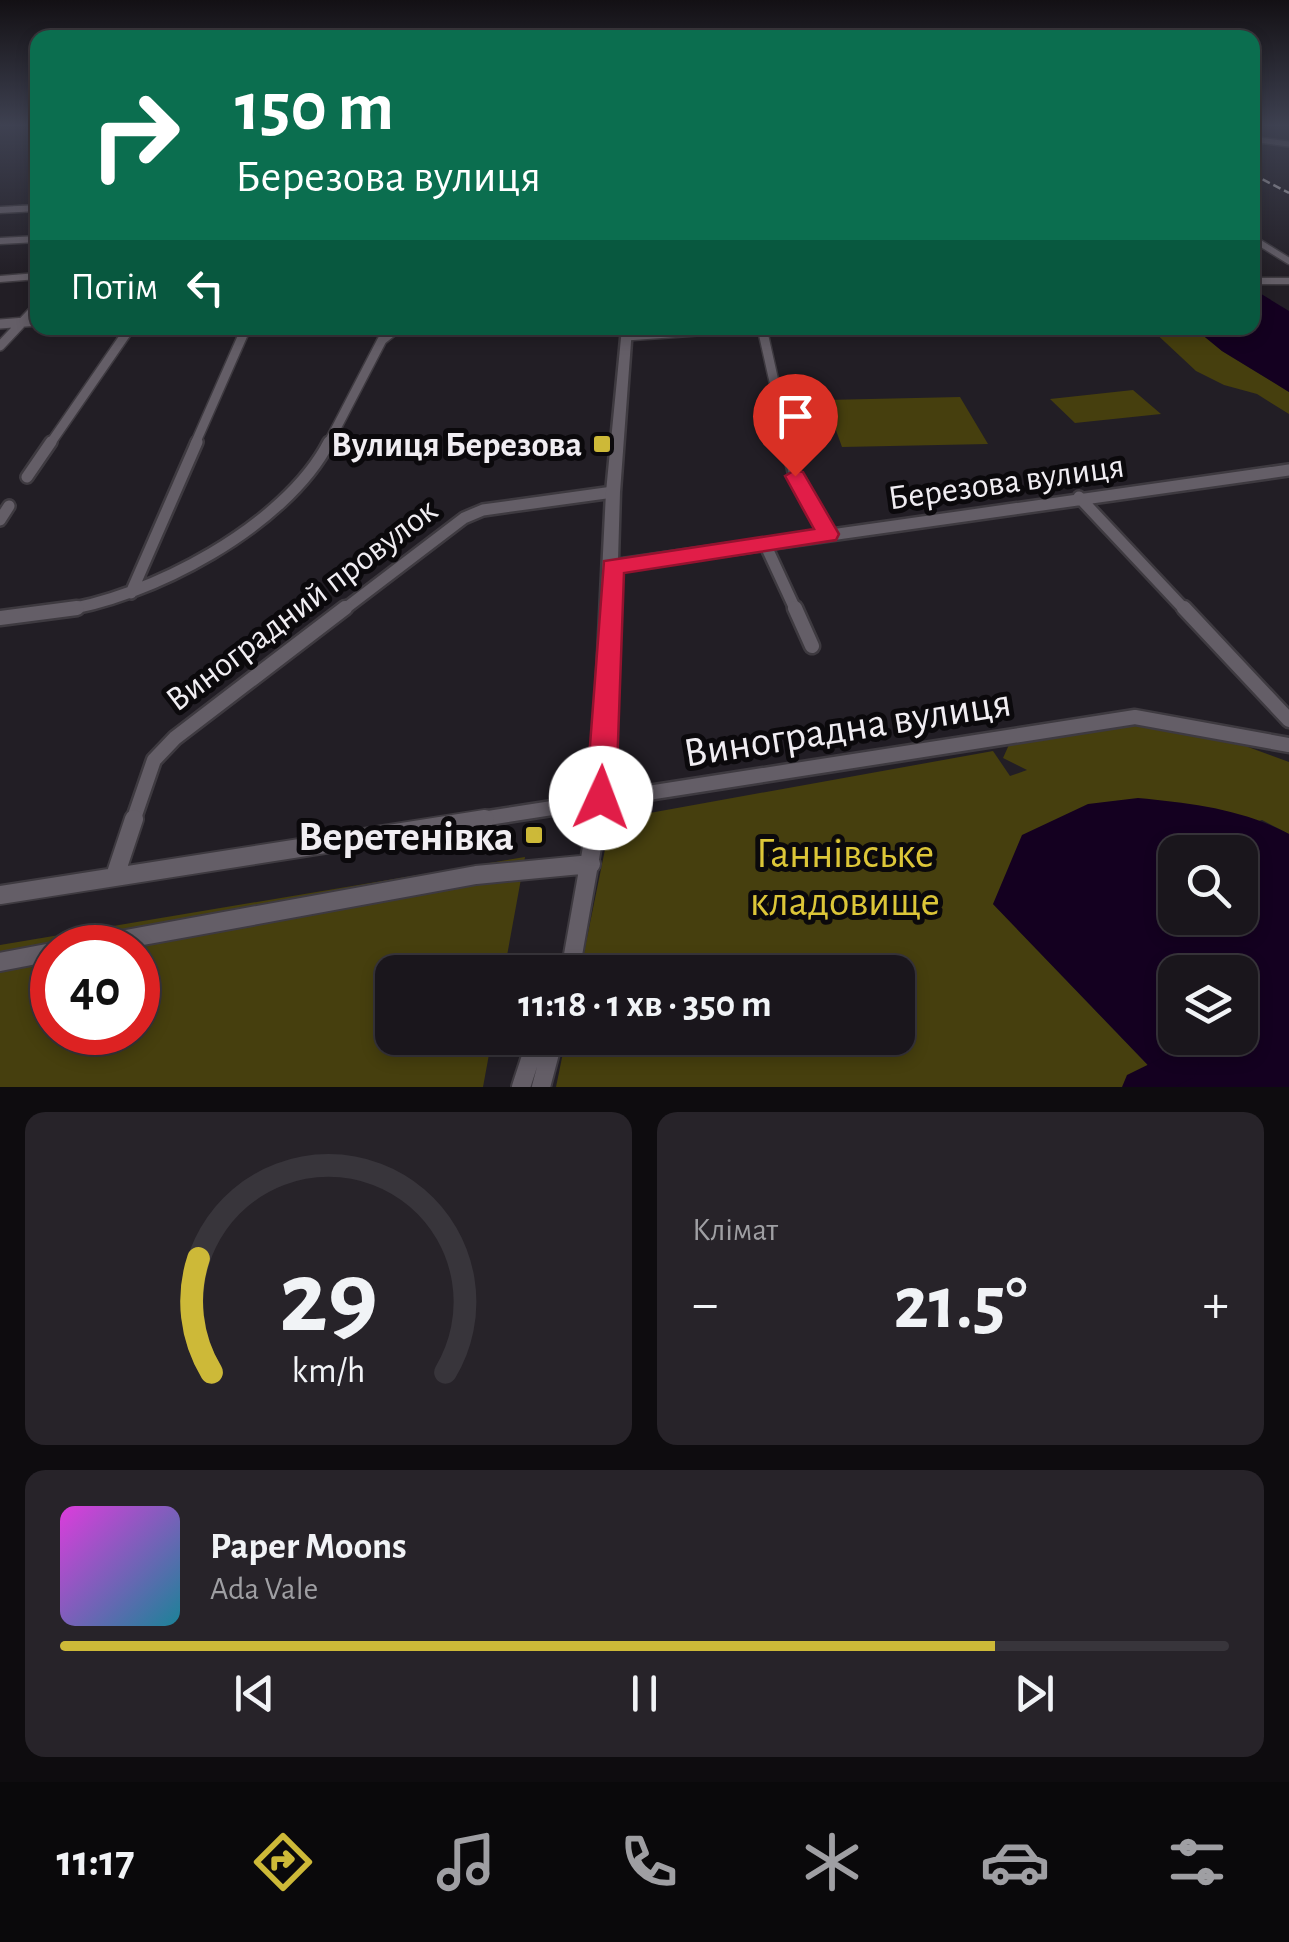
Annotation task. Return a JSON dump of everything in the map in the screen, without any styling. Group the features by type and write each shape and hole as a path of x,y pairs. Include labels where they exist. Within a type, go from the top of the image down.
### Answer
{"street":[{"path":"0,210 30,208"},
{"path":"0,241 30,239"},
{"path":"1260,243 1289,261"},
{"path":"0,279 30,277"},
{"path":"1260,282 1289,281"},
{"path":"0,346 30,314"},
{"path":"0,324 30,322"},
{"path":"28,477 125,335"},
{"path":"131,593 243,335"},
{"path":"0,618 95,606 131,593 260,525 279,510 316,468 382,340 388,335"},
{"path":"575,955 601,798 613,492 626,335"},
{"path":"764,335 795,476 828,534"},
{"name":"Березова вулиця","path":"612,566 1289,470"},
{"name":"Виноградний провулок","path":"115,876 154,760 175,738 464,518 484,510 613,492"},
{"path":"1080,497 1289,720"},
{"path":"0,520 9,506"},
{"path":"766,546 812,646"},
{"name":"Виноградна вулиця","path":"0,896 1135,716 1289,744"},
{"path":"160,933 476,876 591,864"},
{"path":"572,955 576,950"},
{"path":"0,962 30,956"},
{"path":"521,1087 531,1055"},
{"path":"542,1087 550,1055"}],"green space":[{"path":"1157,335 1203,335 1289,392 1289,414 1257,394 1224,385 1196,371"},
{"path":"1133,390 1161,414 1075,423 1050,399"},
{"path":"960,397 988,444 842,447 825,400"},
{"name":"Ганнівське кладовище","path":"1143,716 1210,733 1289,762 1289,834 1262,820 1214,835 1158,835 1158,852 993,904 1169,1087 556,1087 563,1055 915,1055 915,955 583,955 611,820 993,751 1010,776 1027,770 1003,758 1012,738"},
{"path":"525,857 507,955 375,955 375,1055 489,1055 483,1087 0,1087 0,945 30,940 30,1055 160,1055 160,925 119,925"}],"shaded area":[{"path":"1260,293 1289,311 1289,392 1203,335 1260,335"},
{"path":"1138,798 1235,813 1289,834 1289,1087 1169,1087 993,904 1022,835 1088,804"}],"waterway":[{"path":"1139,1087 1182,1065"}],"railway":[{"path":"1260,178 1289,193"}],"place":[{"name":"Вулиця Березова","path":"602,444"},
{"name":"Веретенівка","path":"534,835"}],"route":[{"path":"601,798 612,566 828,534 795,476"}]}
